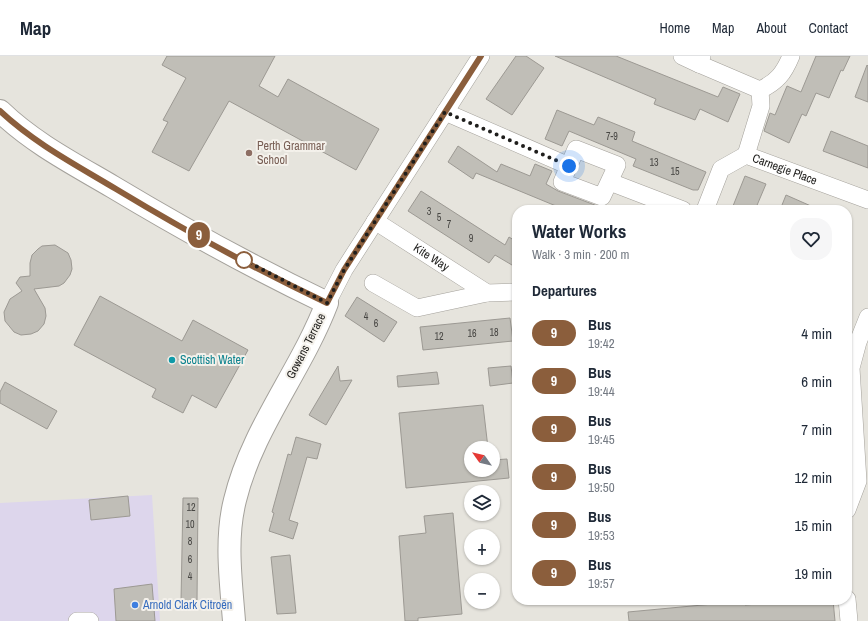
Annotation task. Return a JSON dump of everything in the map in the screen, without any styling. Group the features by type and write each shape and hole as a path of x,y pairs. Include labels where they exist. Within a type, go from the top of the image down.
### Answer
{"street":[{"name":"Gowans Terrace","path":"234,621 230,562 234,500 258,439 319,325 327,303 344,270 481,56"},
{"path":"682,56 701,60 760,90"},
{"path":"760,90 773,84 781,75 791,56"},
{"path":"746,155 761,106 760,90"},
{"path":"0,111 16,126 64,159 243,260 327,303"},
{"path":"445,112 569,166"},
{"path":"576,149 617,165 610,182 602,197 562,182 576,149"},
{"name":"Carnegie Place","path":"707,205 721,169 746,155 868,200"},
{"path":"610,182 670,205"},
{"name":"Kite Way","path":"375,221 487,293"},
{"path":"373,283 416,308 487,293 512,292"},
{"path":"852,364 858,342 868,317"},
{"path":"852,425 853,482"},
{"path":"848,605 849,621"},
{"path":"77,621 90,621"}],"shaded area":[{"path":"152,495 160,621 0,621 0,503"}],"building":[{"path":"167,56 275,56 259,86 278,97 288,79 379,129 356,170 229,101 189,171 152,152 168,122 163,120 186,78 162,65"},
{"path":"516,56 526,56 544,68 512,115 486,99"},
{"path":"555,56 616,56 718,97 723,87 740,94 728,122 700,109 695,120 654,104 656,99"},
{"path":"816,56 850,56 843,71 841,70 829,98 816,93 806,116 802,114 789,143 764,131 770,113 775,115 787,86 801,92"},
{"path":"867,65 868,66 868,102 855,97"},
{"path":"557,110 594,125 598,117 635,132 632,141 706,172 698,190 693,190 633,166 636,159 569,131 562,146 545,139"},
{"path":"831,131 868,146 868,168 823,151"},
{"path":"458,146 497,172 501,164 530,176 535,164 552,171 546,184 558,191 595,205 554,205 476,173 473,179 448,162"},
{"path":"745,176 766,184 757,205 733,205"},
{"path":"421,191 505,245 509,237 512,239 512,265 495,255 489,263 408,211"},
{"path":"786,195 809,205 782,205"},
{"path":"55,245 68,253 71,260 72,269 70,275 64,283 59,286 34,289 45,308 46,316 44,324 38,331 31,334 21,335 14,332 5,321 4,312 10,299 22,291 16,283 20,277 30,276 30,263 32,255 42,246"},
{"name":"Scottish Water","path":"100,296 182,341 193,320 248,350 216,408 192,395 183,413 152,397 156,389 74,345"},
{"path":"357,297 397,322 384,342 345,316"},
{"path":"510,318 512,341 423,350 420,327"},
{"path":"338,366 340,381 352,380 326,425 309,415"},
{"path":"511,366 512,383 490,386 488,368"},
{"path":"437,372 439,384 398,387 397,376"},
{"path":"5,382 57,411 47,429 0,403 0,392"},
{"path":"483,405 487,441 464,441 464,477 500,477 500,460 507,459 509,478 406,488 399,413"},
{"path":"296,437 321,444 317,459 307,457 289,520 298,523 293,539 269,531 274,513 272,512 288,454 291,455"},
{"path":"128,496 130,516 91,520 89,500"},
{"path":"183,498 198,498 197,602 181,601"},
{"path":"453,513 462,614 418,618 418,621 405,621 399,536 426,533 424,516"},
{"path":"290,555 296,613 277,614 271,557"},
{"name":"Arnold Clark Citroën","path":"152,584 155,621 116,621 114,589"},
{"path":"702,605 833,605 835,621 629,621 628,612"}],"bus line":[{"name":"9","path":"0,111 16,126 64,159 141,204 291,286 327,303 344,270 481,56"}],"place":[{"name":"Perth Grammar School","path":"249,153"},
{"name":"Scottish Water","path":"172,360"},
{"name":"Arnold Clark Citroën","path":"135,605"}],"route":[{"path":"244,260 291,286 327,303 344,270 445,112 569,166"}]}
